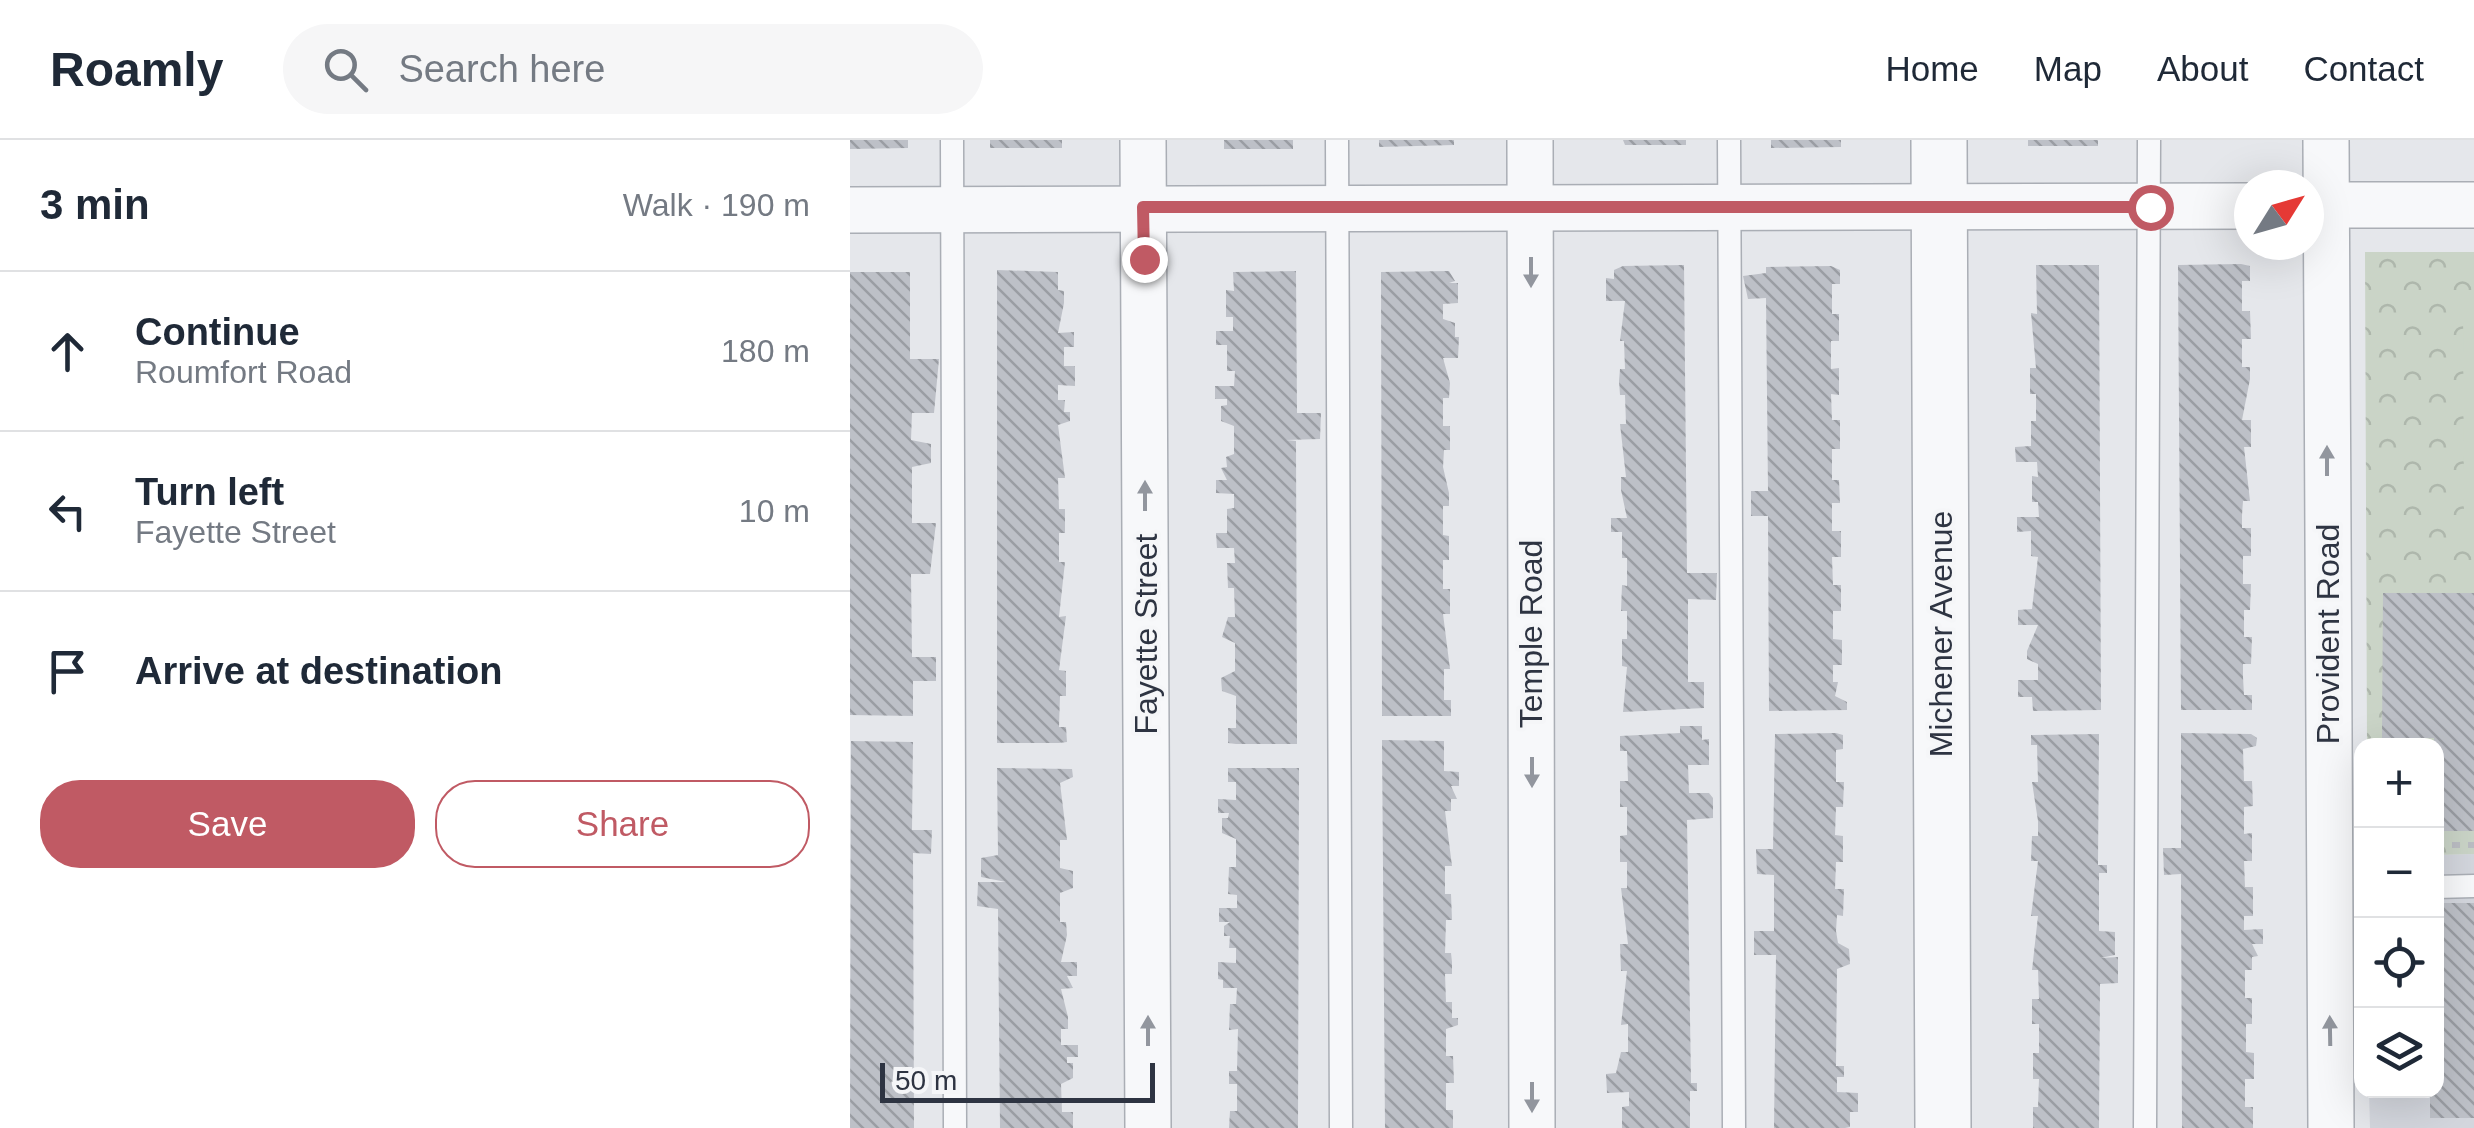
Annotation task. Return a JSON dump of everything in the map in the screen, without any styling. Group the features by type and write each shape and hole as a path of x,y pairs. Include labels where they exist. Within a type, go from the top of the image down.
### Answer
{"street":[{"name":"Fayette Street","path":"1143,140 1148,1128"},
{"name":"Temple Road","path":"1530,140 1532,1128"},
{"name":"Michener Avenue","path":"1939,140 1943,1128"},
{"name":"Provident Road","path":"2322,170 2326,140"},
{"path":"2324,205 2474,204"},
{"path":"850,210 2234,206"},
{"name":"Provident Road","path":"2319,260 2345,888 2331,1128"}],"lane":[{"path":"952,140 955,1128"},
{"path":"1337,140 1341,1128"},
{"path":"1729,140 1734,1128"},
{"path":"2145,1128 2148,140"},
{"path":"2444,887 2474,886"}],"path":[{"path":"2444,845 2474,845"}],"shaded area":[{"path":"2474,854 2474,1128 2370,1128 2369,1098 2444,1098 2444,855"}],"green space":[{"path":"2365,252 2474,252 2474,854 2444,855 2444,738 2367,738"},
{"path":"2463,301 2474,301 2474,535 2464,535"}],"building":[{"path":"850,140 908,140 908,148 850,149"},
{"path":"990,140 1062,140 1062,148 990,148"},
{"path":"1224,140 1293,140 1293,149 1224,149"},
{"path":"1379,140 1454,140 1454,145 1379,147"},
{"path":"1623,140 1686,140 1686,145 1625,145"},
{"path":"1771,140 1841,140 1841,147 1771,148"},
{"path":"2028,140 2098,140 2098,146 2028,146"},
{"path":"1684,265 1687,573 1717,573 1716,600 1688,599 1688,682 1704,682 1704,708 1623,712 1627,667 1622,666 1622,639 1627,639 1627,611 1621,611 1622,585 1627,586 1627,558 1622,558 1622,532 1611,532 1611,518 1627,518 1621,490 1621,477 1626,477 1620,424 1626,424 1625,395 1620,395 1619,381 1620,369 1625,369 1624,341 1620,341 1625,301 1606,301 1606,278 1614,279 1614,270 1623,266"},
{"path":"2036,265 2099,265 2101,710 2033,711 2032,697 2018,697 2018,680 2038,680 2038,664 2027,659 2027,651 2038,625 2018,625 2018,610 2032,609 2038,557 2031,556 2031,531 2017,532 2017,517 2039,517 2038,502 2032,502 2032,476 2038,477 2037,462 2016,462 2015,447 2031,446 2031,421 2036,421 2036,394 2030,394 2030,368 2036,368 2031,313 2037,314"},
{"path":"2178,265 2250,266 2250,281 2242,281 2242,311 2250,311 2251,339 2242,339 2242,367 2250,367 2250,379 2242,420 2251,420 2251,447 2244,447 2250,501 2243,501 2242,528 2251,528 2251,556 2243,556 2243,584 2251,584 2250,610 2244,610 2244,637 2252,637 2251,664 2243,664 2243,677 2244,695 2252,695 2252,710 2181,710"},
{"path":"1831,266 1840,270 1840,284 1832,284 1832,314 1839,314 1839,341 1831,341 1831,369 1839,368 1839,395 1831,394 1832,420 1840,420 1840,449 1832,449 1832,480 1839,480 1840,503 1832,503 1832,531 1841,531 1841,557 1832,557 1833,585 1841,585 1841,611 1833,611 1833,639 1842,640 1842,665 1833,665 1833,682 1838,682 1835,696 1847,702 1847,710 1769,711 1768,516 1751,516 1751,491 1768,491 1766,298 1748,299 1743,276 1766,273 1766,267"},
{"path":"997,270 1058,272 1058,290 1064,291 1064,303 1058,333 1074,332 1074,347 1064,347 1064,366 1075,366 1075,386 1058,385 1058,400 1065,400 1064,412 1070,412 1070,421 1058,425 1065,478 1058,478 1059,509 1065,509 1065,533 1059,533 1059,562 1065,562 1059,617 1066,616 1059,670 1066,671 1066,696 1060,696 1059,727 1066,727 1067,742 997,743"},
{"path":"1296,271 1297,413 1321,413 1320,439 1286,440 1296,441 1297,744 1228,743 1228,728 1236,728 1236,696 1222,691 1221,678 1235,671 1235,643 1222,637 1228,617 1235,617 1234,588 1228,588 1227,563 1235,563 1234,548 1217,548 1216,533 1227,533 1227,509 1234,508 1234,494 1216,493 1216,480 1227,480 1221,468 1227,467 1226,457 1234,454 1234,426 1221,421 1221,406 1227,405 1227,399 1215,399 1215,386 1234,386 1235,371 1227,371 1227,345 1216,345 1216,331 1233,331 1233,317 1226,317 1226,290 1234,291 1233,272"},
{"path":"1449,271 1455,281 1449,283 1458,283 1458,303 1443,304 1443,319 1455,323 1455,337 1459,337 1458,358 1443,358 1450,383 1449,398 1443,398 1443,426 1450,426 1450,450 1444,450 1443,467 1449,506 1443,506 1443,535 1449,536 1449,560 1443,560 1443,589 1450,589 1450,614 1443,614 1450,669 1444,669 1444,700 1451,700 1451,716 1382,716 1381,272"},
{"path":"850,272 910,272 910,359 939,359 934,413 912,413 911,440 931,444 931,463 912,467 912,523 936,523 930,574 911,574 912,657 936,657 936,681 913,681 913,716 850,715"},
{"path":"2383,593 2474,593 2474,831 2444,831 2444,738 2382,738"},
{"path":"1680,726 1702,726 1702,740 1709,739 1709,765 1688,765 1689,793 1709,793 1713,798 1713,818 1687,820 1691,1083 1697,1083 1697,1091 1690,1091 1690,1128 1622,1128 1622,1107 1629,1106 1629,1092 1607,1093 1606,1074 1616,1073 1621,1052 1628,1052 1628,1024 1621,1025 1627,971 1621,971 1620,944 1628,944 1621,888 1627,888 1627,862 1620,862 1620,836 1627,835 1627,807 1620,807 1620,781 1628,781 1627,751 1620,751 1620,736 1680,733"},
{"path":"2181,733 2251,734 2257,738 2256,746 2243,749 2244,781 2252,781 2253,806 2244,807 2244,834 2252,833 2252,861 2244,861 2245,887 2253,887 2253,916 2244,916 2244,930 2263,929 2263,944 2252,944 2258,956 2252,957 2252,970 2245,970 2245,998 2252,998 2252,1024 2246,1024 2246,1052 2254,1053 2254,1079 2245,1079 2245,1107 2253,1107 2253,1128 2182,1128 2181,874 2164,875 2163,848 2181,848"},
{"path":"1775,734 1843,735 1843,749 1836,750 1836,782 1844,782 1843,807 1836,807 1835,835 1843,836 1843,862 1836,862 1835,889 1844,889 1843,916 1837,915 1836,931 1838,943 1849,949 1850,964 1837,969 1836,1066 1844,1066 1844,1077 1837,1077 1837,1092 1858,1093 1858,1112 1850,1112 1850,1127 1845,1128 1774,1128 1776,955 1754,955 1754,931 1774,931 1774,875 1757,874 1756,849 1773,849"},
{"path":"2099,734 2098,865 2107,865 2107,873 2099,873 2099,931 2115,932 2115,955 2100,958 2118,957 2118,983 2100,984 2099,1128 2033,1128 2039,1079 2033,1079 2033,1053 2039,1053 2039,1024 2032,1024 2032,999 2039,999 2038,970 2032,970 2038,916 2031,916 2038,861 2031,861 2032,836 2038,836 2038,821 2032,782 2038,782 2037,745 2031,745 2031,735"},
{"path":"1382,740 1444,741 1444,771 1459,772 1459,786 1451,786 1457,799 1451,799 1451,811 1445,811 1452,866 1445,866 1445,894 1451,894 1452,920 1446,920 1445,953 1451,953 1452,974 1445,974 1446,1002 1452,1002 1452,1018 1458,1018 1458,1025 1446,1029 1446,1056 1453,1056 1454,1083 1446,1083 1446,1110 1453,1110 1453,1128 1385,1128"},
{"path":"851,741 913,742 912,830 932,830 931,854 913,853 914,1128 850,1128"},
{"path":"997,768 1072,769 1073,777 1060,783 1067,840 1060,840 1060,868 1073,871 1073,888 1060,893 1060,922 1066,922 1067,935 1061,962 1077,962 1077,976 1067,976 1073,988 1061,989 1068,1029 1061,1029 1061,1045 1078,1045 1078,1057 1067,1057 1067,1063 1073,1063 1073,1078 1061,1084 1062,1112 1073,1112 1073,1128 1000,1128 998,909 977,906 978,882 1006,882 981,877 981,858 998,855"},
{"path":"1228,768 1299,768 1298,1128 1229,1128 1230,1111 1237,1111 1237,1084 1229,1084 1229,1071 1237,1071 1238,1029 1229,1030 1230,1004 1236,1004 1237,988 1223,988 1223,980 1218,979 1218,962 1236,963 1236,948 1229,948 1230,936 1224,936 1224,926 1230,922 1219,922 1219,908 1237,908 1237,895 1228,894 1229,867 1236,867 1236,839 1222,833 1222,818 1228,818 1229,813 1218,813 1218,799 1236,800 1236,782 1228,782"},
{"path":"2444,903 2474,903 2474,1118 2430,1118 2430,1098 2444,1098"}],"route":[{"path":"1144,259 1143,207 2150,207"}]}
